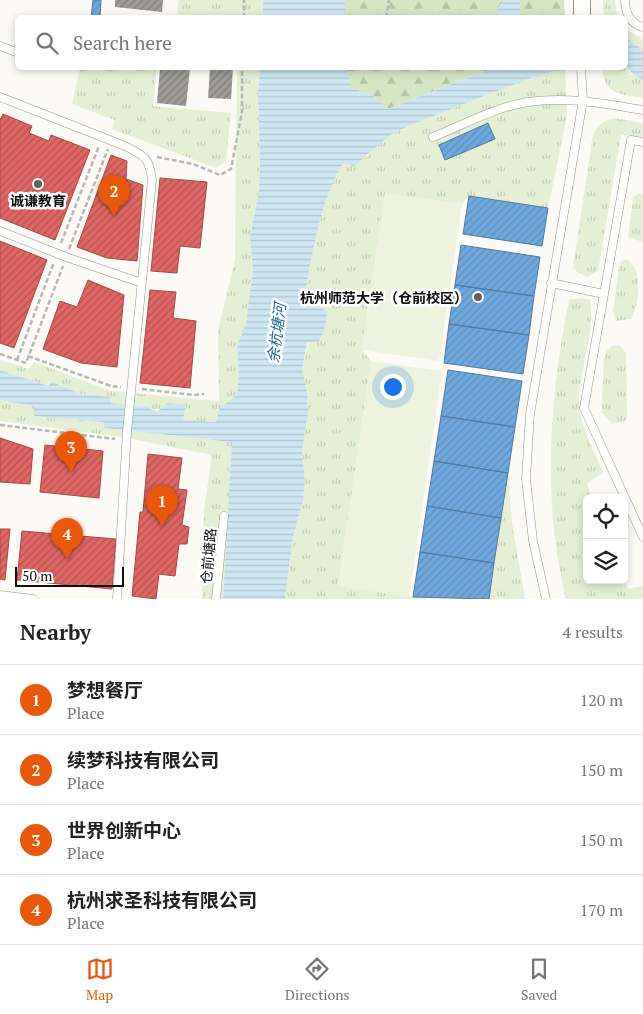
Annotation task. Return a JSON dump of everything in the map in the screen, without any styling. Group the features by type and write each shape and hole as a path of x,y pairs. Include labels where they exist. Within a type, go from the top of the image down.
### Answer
{"street":[{"path":"582,0 582,15"}],"lane":[{"path":"625,0 625,9 628,15"},
{"path":"628,16 643,27"},
{"path":"0,46 15,52"},
{"path":"546,599 533,541 526,478 530,414 583,100 581,70"},
{"path":"0,97 140,154 150,163 152,180 127,432 117,599"},
{"path":"433,137 505,108 528,102 583,100 643,110"},
{"path":"643,142 631,140 584,408 643,537"},
{"path":"0,231 66,258 142,283"},
{"path":"551,283 604,294"},
{"name":"仓前塘路","path":"216,599 224,516"},
{"path":"0,595 33,599"}],"path":[{"path":"244,0 244,15"},
{"path":"386,15 389,0"},
{"path":"140,154 193,164 220,175 231,169 242,112 242,70"},
{"path":"28,356 111,386 123,387"},
{"path":"138,389 204,394"},
{"path":"0,425 119,439"}],"green space":[{"path":"178,0 263,0 263,15 177,15"},
{"path":"345,0 564,0 565,15 345,15"},
{"path":"603,0 615,0 617,15 604,15"},
{"path":"628,31 643,39 643,50 628,39"},
{"path":"628,69 631,75 643,80 643,98 615,92 606,84 602,70"},
{"path":"80,70 157,70 153,106 231,113 226,161 216,168 112,129 115,120 72,104"},
{"path":"237,70 260,70 258,93 259,191 250,237 253,269 246,324 237,346 239,372 237,395 217,422 183,420 186,405 152,410 148,407 110,403 110,397 81,394 52,382 48,386 0,370 0,360 29,369 34,362 111,391 219,401 218,331 235,259"},
{"path":"346,70 488,70 388,109 372,95 351,88"},
{"path":"558,70 565,70 567,116 548,208 469,196 462,204 385,194 362,350 371,361 338,586 431,599 285,599 293,536 303,500 305,481 302,450 308,413 307,393 302,369 318,305 306,290 323,209 335,178 343,163 366,157 375,146 390,135 413,124 533,77"},
{"path":"615,118 643,123 643,137 621,135 598,271 587,277 577,272 573,267 593,135 601,123"},
{"path":"385,193 462,204 439,361 362,350"},
{"path":"639,193 643,194 643,242 628,237 633,198"},
{"path":"627,259 636,271 638,295 631,319 616,321 613,312 619,266 621,261"},
{"path":"583,298 590,300 591,323 579,400 581,418 603,472 587,484 591,494 583,494 583,584 626,584 628,589 643,586 643,599 566,599 558,562 554,525 551,450 557,375 569,300"},
{"path":"613,345 620,346 626,353 627,414 626,421 612,424 602,412 602,397 604,360 607,351"},
{"path":"371,361 442,371 409,597 338,586"},
{"path":"0,400 35,406 35,416 105,422 105,428 233,442 223,599 202,599 204,510 212,455 122,437 0,421"},
{"path":"508,473 512,523 525,599 489,599"}],"water":[{"path":"263,0 345,0 345,15 263,15"},
{"path":"503,0 520,0 520,15 498,15 497,10"},
{"path":"628,39 643,50 643,80 628,68"},
{"name":"余杭塘河","path":"260,70 347,70 352,88 372,95 388,109 488,70 558,70 533,77 413,124 390,135 354,166 343,163 323,208 306,289 318,305 327,312 325,328 319,341 307,343 302,369 307,393 308,413 302,450 305,481 303,500 293,537 285,599 223,599 232,442 104,428 104,422 34,416 34,406 0,400 0,370 48,386 52,382 81,394 110,397 111,403 148,407 158,411 167,403 186,405 183,420 216,422 219,409 237,395 239,372 237,346 246,324 253,269 250,237 259,191 258,93"}],"building: Shops":[{"name":"诚谦教育","path":"3,114 32,126 29,133 49,141 51,135 90,150 55,240 0,218 0,120"},
{"path":"111,155 127,161 126,179 143,185 137,261 107,258 77,247"},
{"path":"160,178 207,182 200,248 180,246 177,273 151,271"},
{"path":"0,241 47,260 14,348 0,343"},
{"path":"88,280 124,295 117,367 81,363 43,349 60,301 77,307"},
{"path":"150,290 176,292 173,318 196,321 190,388 140,383"},
{"path":"0,438 33,449 30,484 0,482"},
{"path":"45,445 103,451 99,498 40,492"},
{"path":"148,454 182,458 178,489 187,490 182,525 189,527 187,544 179,544 175,576 159,574 156,599 132,596 140,512 143,512"},
{"path":"0,529 10,529 5,580 0,579"},
{"path":"22,531 116,539 112,589 17,580"}],"building: Schools":[{"path":"93,0 101,0 100,15 91,15"},
{"path":"488,123 495,139 445,160 439,145"},
{"path":"469,196 548,208 542,246 463,234"},
{"path":"461,245 540,257 534,296 455,285"},
{"path":"455,285 534,296 529,335 449,324"},
{"path":"449,324 529,335 523,374 444,363"},
{"path":"448,370 522,381 515,427 441,416"},
{"path":"441,416 515,427 508,473 434,461"},
{"path":"434,461 508,473 501,518 427,506"},
{"path":"427,506 501,518 494,563 420,552"},
{"path":"420,552 494,563 489,599 413,597"}],"building: Other":[{"path":"115,0 163,0 162,12 115,7"},
{"path":"160,70 190,70 186,106 157,103"},
{"path":"210,70 233,70 231,99 208,98"}],"place":[{"name":"诚谦教育","path":"38,184"},
{"name":"续梦科技有限公司","path":"114,216"},
{"name":"杭州师范大学（仓前校区）","path":"478,297"},
{"name":"世界创新中心","path":"71,472"},
{"name":"梦想餐厅","path":"162,526"},
{"name":"杭州求圣科技有限公司","path":"67,559"}]}
